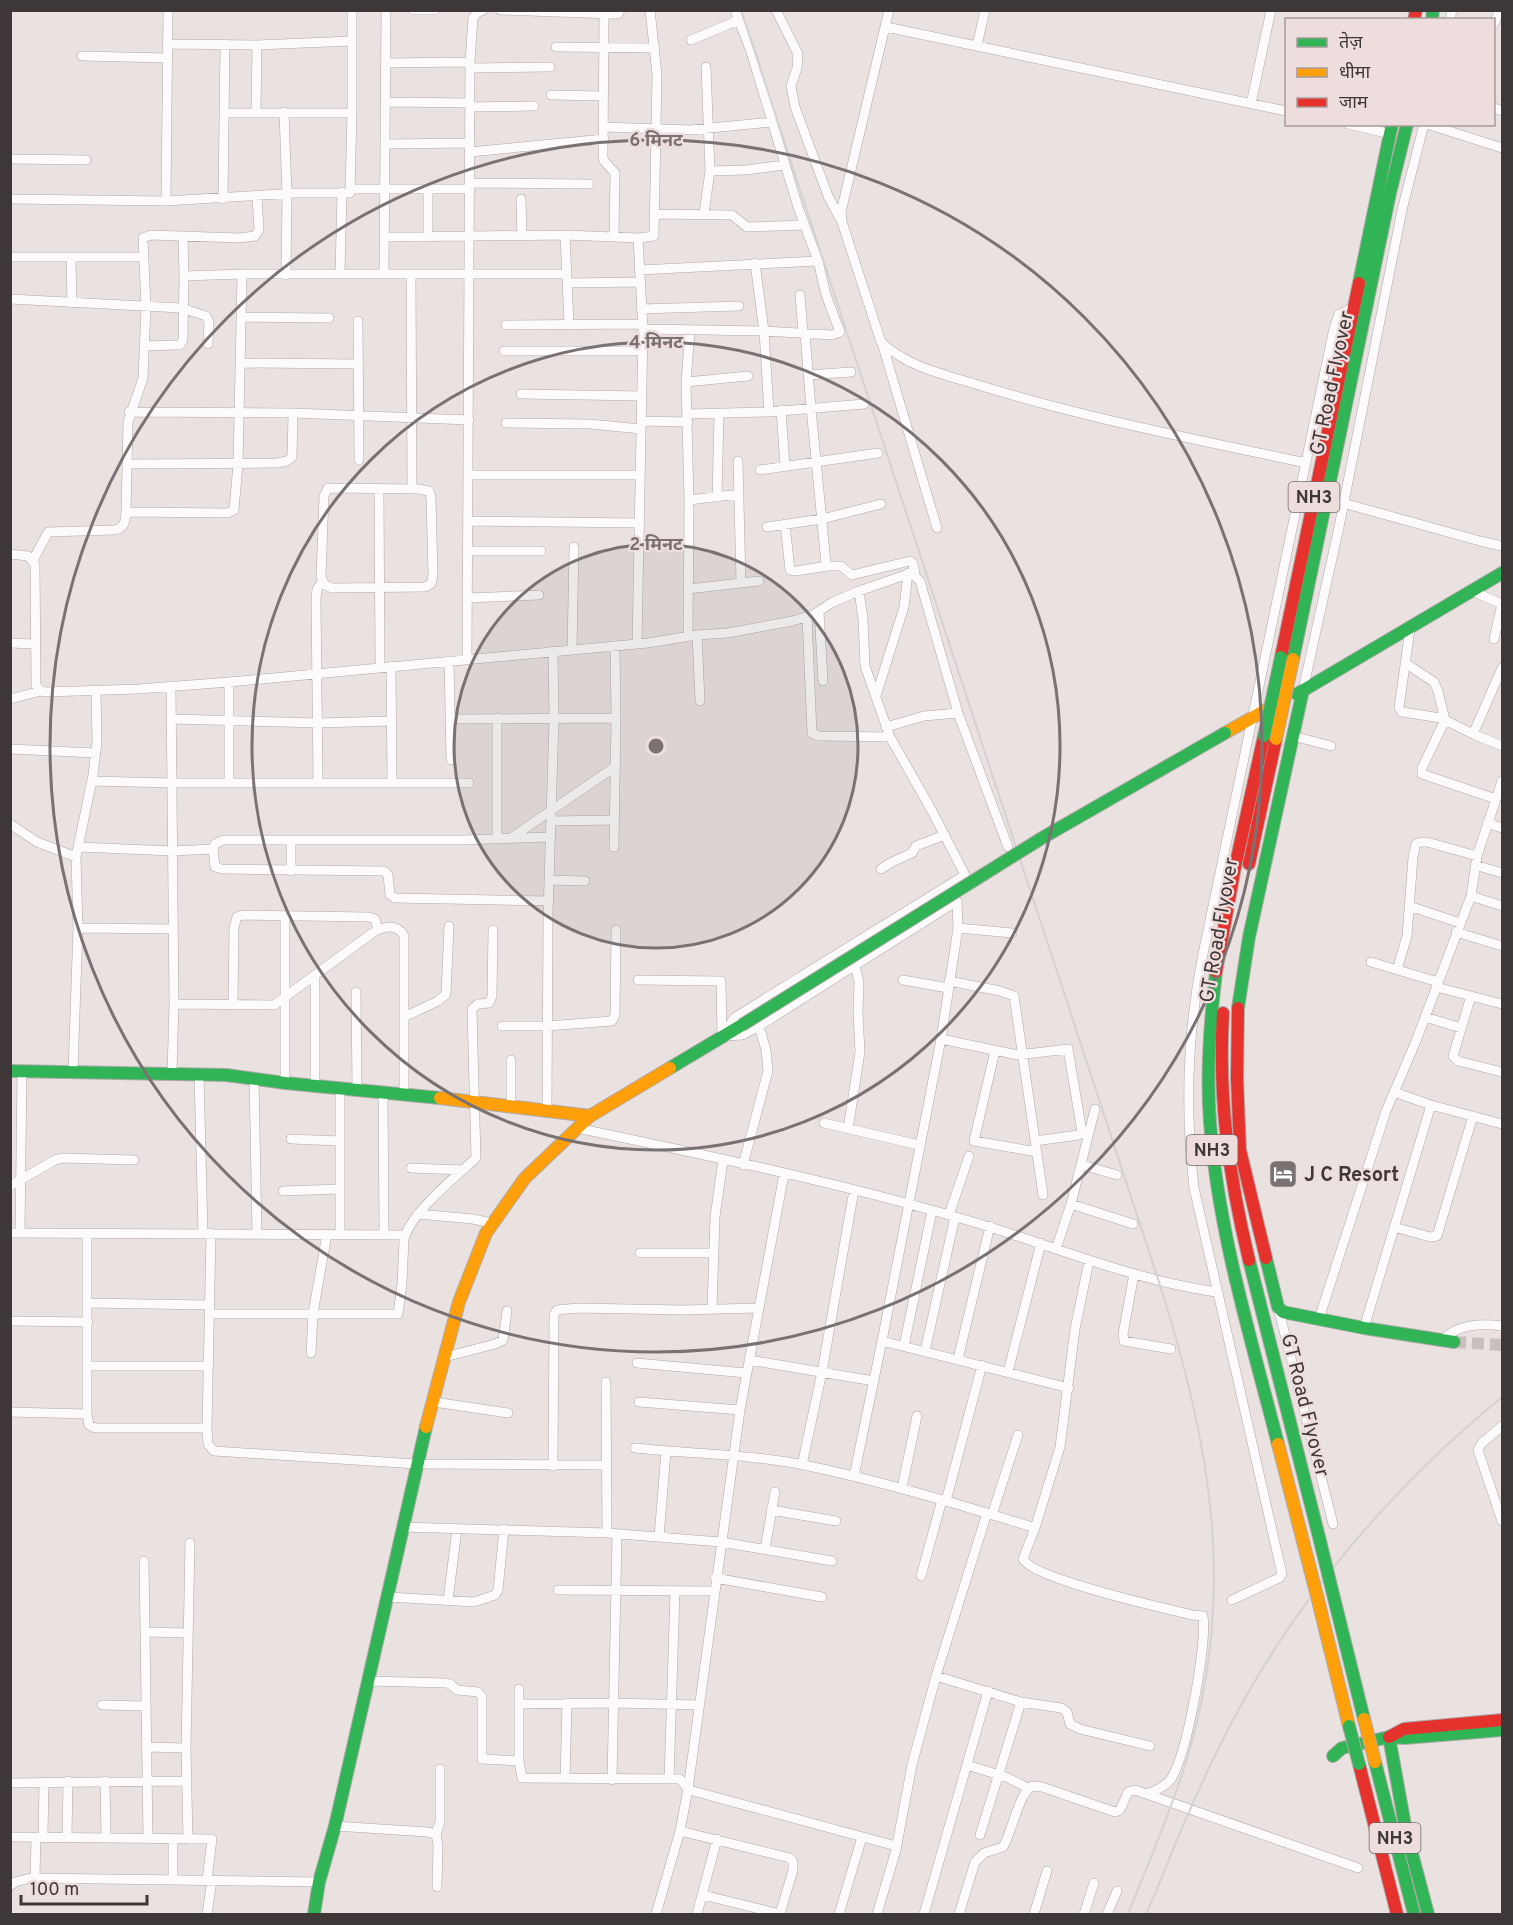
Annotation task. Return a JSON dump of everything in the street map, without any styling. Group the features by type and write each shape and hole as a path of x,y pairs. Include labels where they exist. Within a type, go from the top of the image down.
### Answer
{"main road":[{"name":"GT Road Flyover","path":"1360,309 1406,126"},
{"name":"GT Road Flyover","path":"1392,129 1360,309 1287,658 1220,946 1210,1026 1208,1087 1211,1149 1236,1281 1397,1914"},
{"path":"1360,309 1383,312"},
{"path":"314,1914 319,1882 335,1826 369,1681 416,1464 459,1302 482,1241 492,1223 525,1178 590,1116 742,1025 1042,838 1410,629 1503,573"},
{"path":"1303,690 1249,937 1237,1014 1236,1078 1240,1150 1278,1307 1290,1314 1448,1341"},
{"name":"GT Road Flyover","path":"1270,738 1244,886 1230,950 1222,1028 1221,1090 1226,1147 1236,1208 1414,1914"},
{"path":"16,1071 172,1073 254,1078 590,1116"},
{"path":"1333,1756 1342,1748 1389,1737 1404,1729 1503,1720"},
{"path":"1389,1737 1405,1738 1503,1730"},
{"path":"1389,1737 1406,1831 1428,1914"}],"street":[{"path":"166,201 168,10"},
{"path":"340,274 352,112 352,10"},
{"path":"384,274 386,10"},
{"path":"413,10 435,10"},
{"path":"467,659 470,65 473,18 483,10"},
{"path":"500,10 604,14 618,14 620,10"},
{"path":"384,237 565,235 638,238 654,236 658,129 655,48 650,10"},
{"path":"776,10 798,54 797,68 791,86 795,107 828,196 842,222 937,528"},
{"path":"842,222 841,212 845,192 889,10"},
{"path":"977,46 985,10"},
{"path":"1251,104 1271,10"},
{"path":"604,14 604,161 615,173 614,236"},
{"path":"506,325 569,324 832,335 840,332 826,295 818,261 784,165 737,15 691,40"},
{"path":"886,27 1285,111"},
{"path":"167,44 257,45 352,41"},
{"path":"223,199 226,113 225,44"},
{"path":"256,112 257,45"},
{"path":"556,47 655,48"},
{"path":"82,56 167,58"},
{"path":"386,63 550,67"},
{"path":"704,213 710,171 706,67"},
{"path":"551,95 604,96"},
{"path":"386,102 534,106"},
{"path":"284,112 287,194 286,275"},
{"path":"226,113 352,112"},
{"path":"604,127 658,129 772,122"},
{"path":"1366,126 1392,129"},
{"path":"1303,690 1383,312 1402,210 1424,126"},
{"path":"1432,126 1503,147"},
{"path":"386,144 470,147 604,139"},
{"path":"10,159 86,160"},
{"path":"710,171 784,165"},
{"path":"10,199 166,201 346,190 428,190 470,186 589,184"},
{"path":"428,190 428,237"},
{"path":"41,691 36,685 36,570 33,560 48,532 120,529 124,525 127,428 129,412 141,384 144,346 146,307 144,236 240,238 255,236 259,230 257,196"},
{"path":"521,199 522,236"},
{"path":"655,214 732,215 747,227 805,225"},
{"path":"565,235 569,324"},
{"path":"144,346 180,345 183,340 183,236"},
{"path":"637,644 642,351 638,238"},
{"path":"10,257 143,257"},
{"path":"71,258 72,303"},
{"path":"639,270 818,261"},
{"path":"755,264 764,331 769,412"},
{"path":"126,512 232,512 236,506 242,274"},
{"path":"184,276 411,274 640,282"},
{"path":"411,274 412,489"},
{"path":"800,295 828,566"},
{"path":"10,299 184,309 204,314 208,318 208,344"},
{"path":"641,309 739,306"},
{"path":"1232,1600 1279,1578 1282,1574 1194,1188 1190,1154 1188,1092 1190,1040 1196,985 1334,328 1339,314 1360,309"},
{"path":"241,317 329,318"},
{"path":"358,321 359,460"},
{"path":"690,330 686,382 689,500 688,589 699,701"},
{"path":"881,342 896,356 918,367 1052,407 1306,463"},
{"path":"504,351 642,351"},
{"path":"241,363 359,364"},
{"path":"808,375 851,372"},
{"path":"686,382 748,376"},
{"path":"521,394 641,396"},
{"path":"506,423 641,425 719,414 864,405"},
{"path":"781,410 785,466"},
{"path":"129,412 293,413 469,420"},
{"path":"127,464 277,464 290,460 293,413"},
{"path":"717,497 719,414"},
{"path":"760,470 878,453"},
{"path":"738,461 741,582"},
{"path":"469,475 640,475"},
{"path":"318,782 317,591 322,582 325,491 333,488 424,489 431,494 433,580 431,584 425,588 332,588 322,582"},
{"path":"380,489 380,667"},
{"path":"689,500 739,494"},
{"path":"1343,503 1503,546"},
{"path":"767,527 822,519 881,504"},
{"path":"469,520 640,523"},
{"path":"785,524 790,570 842,566 852,575 910,561 914,564 904,607 876,696"},
{"path":"572,650 574,547"},
{"path":"468,551 541,550"},
{"path":"10,554 22,555 33,560"},
{"path":"10,699 41,691 229,682 637,644 693,635 728,633 807,617 859,591 911,574"},
{"path":"911,574 920,581 958,713 1008,847"},
{"path":"688,589 759,581"},
{"path":"722,1037 734,1018 964,875 945,835 886,727 864,659 864,632 859,591"},
{"path":"1472,591 1502,604 1494,639"},
{"path":"468,598 539,595"},
{"path":"819,611 823,681"},
{"path":"807,617 812,733 819,736 890,737"},
{"path":"1410,629 1399,708 1402,712 1437,717 1503,746"},
{"path":"10,643 35,644"},
{"path":"614,847 615,646"},
{"path":"547,1111 548,901 554,719 553,651"},
{"path":"449,661 452,719 451,760"},
{"path":"1405,663 1434,682 1445,720 1422,768 1422,774 1496,799"},
{"path":"391,666 392,783"},
{"path":"1473,734 1503,668"},
{"path":"229,682 229,783"},
{"path":"171,686 174,1004 172,1073"},
{"path":"73,1071 78,928 77,852 96,753 96,690"},
{"path":"886,727 916,717 958,713"},
{"path":"497,718 497,839"},
{"path":"452,719 616,718"},
{"path":"171,719 318,723 392,721"},
{"path":"1293,736 1331,746"},
{"path":"10,749 96,753"},
{"path":"511,838 616,766"},
{"path":"92,781 469,783"},
{"path":"1319,1319 1351,1215 1394,1092 1471,896 1476,861 1503,781"},
{"path":"551,821 614,820"},
{"path":"1487,823 1503,828"},
{"path":"10,824 37,842 77,852 213,849"},
{"path":"880,869 912,853 919,844 945,835"},
{"path":"548,901 395,898 390,895 388,875 384,871 217,868 214,864 213,849 215,844 223,840 550,837"},
{"path":"291,840 291,871"},
{"path":"1397,970 1406,941 1416,844 1427,842 1503,873"},
{"path":"549,880 585,881"},
{"path":"1471,896 1503,906"},
{"path":"722,1037 742,1035 759,1026 957,901 958,928 941,1039 854,1476"},
{"path":"1409,906 1503,946"},
{"path":"233,1005 234,922 242,915 368,917 375,919 378,930"},
{"path":"285,916 285,1083"},
{"path":"404,1017 438,1001 446,994 449,926"},
{"path":"174,1004 274,1005 378,930 396,927 404,936 404,1094"},
{"path":"78,928 173,928"},
{"path":"958,928 1011,933"},
{"path":"88,1304 397,1315 402,1284 405,1235 418,1214 476,1158 472,1011 478,1004 489,1003 492,996 493,930"},
{"path":"502,1026 609,1022 614,1018 616,930"},
{"path":"1371,962 1471,996 1503,1004"},
{"path":"848,1129 860,1052 859,982 855,966"},
{"path":"315,975 315,1086"},
{"path":"638,980 721,981 722,1037"},
{"path":"903,980 949,984 1014,995 1043,1195"},
{"path":"357,992 357,1089"},
{"path":"1471,996 1453,1056 1455,1059 1502,1070"},
{"path":"1425,1017 1461,1028"},
{"path":"743,1165 768,1071 766,1050 759,1026"},
{"path":"941,1039 1023,1055 1068,1049 1082,1129 1079,1135 1035,1141"},
{"path":"995,1051 974,1141 1037,1152"},
{"path":"511,1060 511,1107"},
{"path":"16,1071 21,1179 15,1233 405,1235"},
{"path":"199,1075 209,1309 207,1428 208,1444 211,1450 416,1464 605,1465"},
{"path":"254,1078 257,1233"},
{"path":"340,1088 340,1234"},
{"path":"383,1092 384,1235"},
{"path":"1394,1092 1431,1105 1503,1124"},
{"path":"1364,1328 1431,1105"},
{"path":"1056,1249 1082,1165 1095,1109"},
{"path":"1394,1227 1430,1237 1437,1236 1473,1116"},
{"path":"824,1123 920,1145"},
{"path":"577,1128 854,1190 932,1210 990,1226 1134,1274 1181,1287 1216,1292"},
{"path":"291,1138 340,1141"},
{"path":"925,1351 952,1216 969,1156"},
{"path":"10,1186 48,1162 63,1158 134,1160"},
{"path":"712,1309 716,1209 723,1160"},
{"path":"1082,1165 1117,1175"},
{"path":"411,1168 463,1170"},
{"path":"656,1914 680,1831 688,1789 740,1410 784,1174"},
{"path":"283,1191 340,1189"},
{"path":"802,1465 822,1372 854,1190"},
{"path":"1071,1204 1133,1224"},
{"path":"904,1346 932,1210"},
{"path":"418,1214 473,1218 492,1223"},
{"path":"958,1359 990,1226"},
{"path":"311,1353 313,1313 327,1234"},
{"path":"87,1235 87,1414 91,1427 207,1428"},
{"path":"1008,1372 1041,1243"},
{"path":"640,1252 714,1253"},
{"path":"1089,1260 1076,1329 1060,1447 1035,1528 1023,1557 1026,1564 1089,1589 1203,1616 1196,1694 1181,1751 1172,1779 1148,1794"},
{"path":"1134,1274 1123,1334 1124,1341 1171,1349"},
{"path":"1278,1307 1333,1524"},
{"path":"552,1466 554,1315 557,1310 758,1308"},
{"path":"445,1357 503,1340 507,1311"},
{"path":"10,1321 88,1322"},
{"path":"1448,1341 1450,1332 1457,1328 1503,1326"},
{"path":"882,1341 1069,1389"},
{"path":"748,1360 874,1381"},
{"path":"637,1363 746,1373"},
{"path":"921,1576 982,1365"},
{"path":"88,1366 209,1366"},
{"path":"606,1382 607,1533"},
{"path":"434,1402 508,1413"},
{"path":"639,1402 740,1410"},
{"path":"10,1412 87,1414"},
{"path":"902,1488 917,1416"},
{"path":"1503,1426 1482,1443 1478,1450 1503,1521"},
{"path":"877,1914 896,1846 912,1765 936,1676 989,1514 1018,1435"},
{"path":"635,1448 733,1455 802,1465 902,1488 1035,1528"},
{"path":"659,1538 666,1451"},
{"path":"765,1550 775,1492"},
{"path":"771,1510 836,1521"},
{"path":"402,1527 607,1533 721,1542 832,1561"},
{"path":"448,1600 457,1529"},
{"path":"388,1597 481,1601 497,1593 504,1529"},
{"path":"612,1780 617,1534"},
{"path":"188,1839 186,1748 190,1543"},
{"path":"144,1561 148,1839"},
{"path":"716,1578 822,1597"},
{"path":"558,1590 714,1592"},
{"path":"669,1779 675,1592"},
{"path":"145,1632 188,1633"},
{"path":"936,1676 1021,1702 1060,1708 1067,1712 1070,1724 1080,1729 1150,1746"},
{"path":"369,1681 446,1683 457,1689 478,1692 482,1697 482,1759 519,1761"},
{"path":"519,1689 519,1761 522,1778 683,1780 688,1789 896,1846"},
{"path":"924,1914 988,1691"},
{"path":"519,1704 614,1702 699,1705"},
{"path":"980,1835 1021,1702"},
{"path":"565,1779 567,1703"},
{"path":"102,1705 146,1706"},
{"path":"146,1747 186,1748"},
{"path":"967,1765 1028,1788 1042,1787 1114,1812 1120,1810 1128,1792 1135,1790 1358,1868"},
{"path":"437,1887 436,1834 440,1822 440,1769"},
{"path":"105,1781 106,1839"},
{"path":"10,1783 187,1781"},
{"path":"35,1878 44,1782"},
{"path":"67,1838 68,1782"},
{"path":"958,1914 975,1862 984,1853 1003,1847 1028,1788"},
{"path":"335,1826 436,1834"},
{"path":"680,1831 791,1860 793,1870 780,1914 758,1912 703,1895"},
{"path":"10,1837 212,1839 207,1914"},
{"path":"839,1914 862,1837"},
{"path":"697,1914 717,1839"},
{"path":"173,1840 173,1880"},
{"path":"1034,1914 1047,1871"},
{"path":"10,1886 25,1878 319,1882"},
{"path":"1084,1914 1094,1883"},
{"path":"1107,1914 1117,1891"}],"tunnel":[{"path":"1454,1342 1502,1345"}],"railway":[{"path":"741,10 1159,1282 1192,1402 1204,1461 1212,1520 1214,1579 1211,1639 1202,1700 1180,1781 1128,1914"},
{"path":"1146,1914 1216,1753 1259,1674 1288,1629 1319,1586 1387,1505 1462,1431 1502,1397"}],"traffic: fast":[{"path":"1432,18 1433,10"},
{"path":"1359,283 1392,126"},
{"path":"1293,659 1390,193 1407,126"},
{"path":"1297,694 1502,573"},
{"path":"1264,736 1281,657"},
{"path":"1238,1008 1249,937 1303,690"},
{"path":"742,1025 1042,838 1225,733"},
{"path":"1216,972 1210,1028 1209,1066 1209,1103 1214,1163 1237,1284 1278,1444"},
{"path":"670,1068 742,1025"},
{"path":"10,1071 226,1075 440,1098"},
{"path":"1266,1258 1278,1307 1283,1312 1454,1342"},
{"path":"1249,1260 1319,1537"},
{"path":"314,1914 319,1882 335,1826 426,1427"},
{"path":"1319,1537 1332,1590"},
{"path":"1332,1590 1364,1719"},
{"path":"1349,1726 1359,1764"},
{"path":"1390,1737 1405,1738 1502,1730"},
{"path":"1333,1756 1342,1748 1389,1737 1406,1831 1428,1914"},
{"path":"1375,1762 1414,1914"}],"traffic: slow":[{"path":"1276,739 1293,659"},
{"path":"1225,733 1273,706"},
{"path":"426,1427 459,1302 486,1233 525,1178 590,1116 670,1068"},
{"path":"440,1098 590,1116"},
{"path":"1278,1444 1307,1557"},
{"path":"1307,1557 1317,1596"},
{"path":"1317,1596 1349,1726"},
{"path":"1364,1719 1375,1762"}],"traffic: jam":[{"path":"1414,18 1416,10"},
{"path":"1281,657 1359,283"},
{"path":"1216,972 1235,867 1264,736"},
{"path":"1249,864 1276,739"},
{"path":"1238,1008 1237,1078 1240,1150 1266,1258"},
{"path":"1223,1013 1222,1076 1227,1138 1249,1260"},
{"path":"1389,1737 1404,1729 1502,1720"},
{"path":"1359,1764 1397,1914"}],"place":[{"name":"J C Resort","path":"1283,1174"}]}
